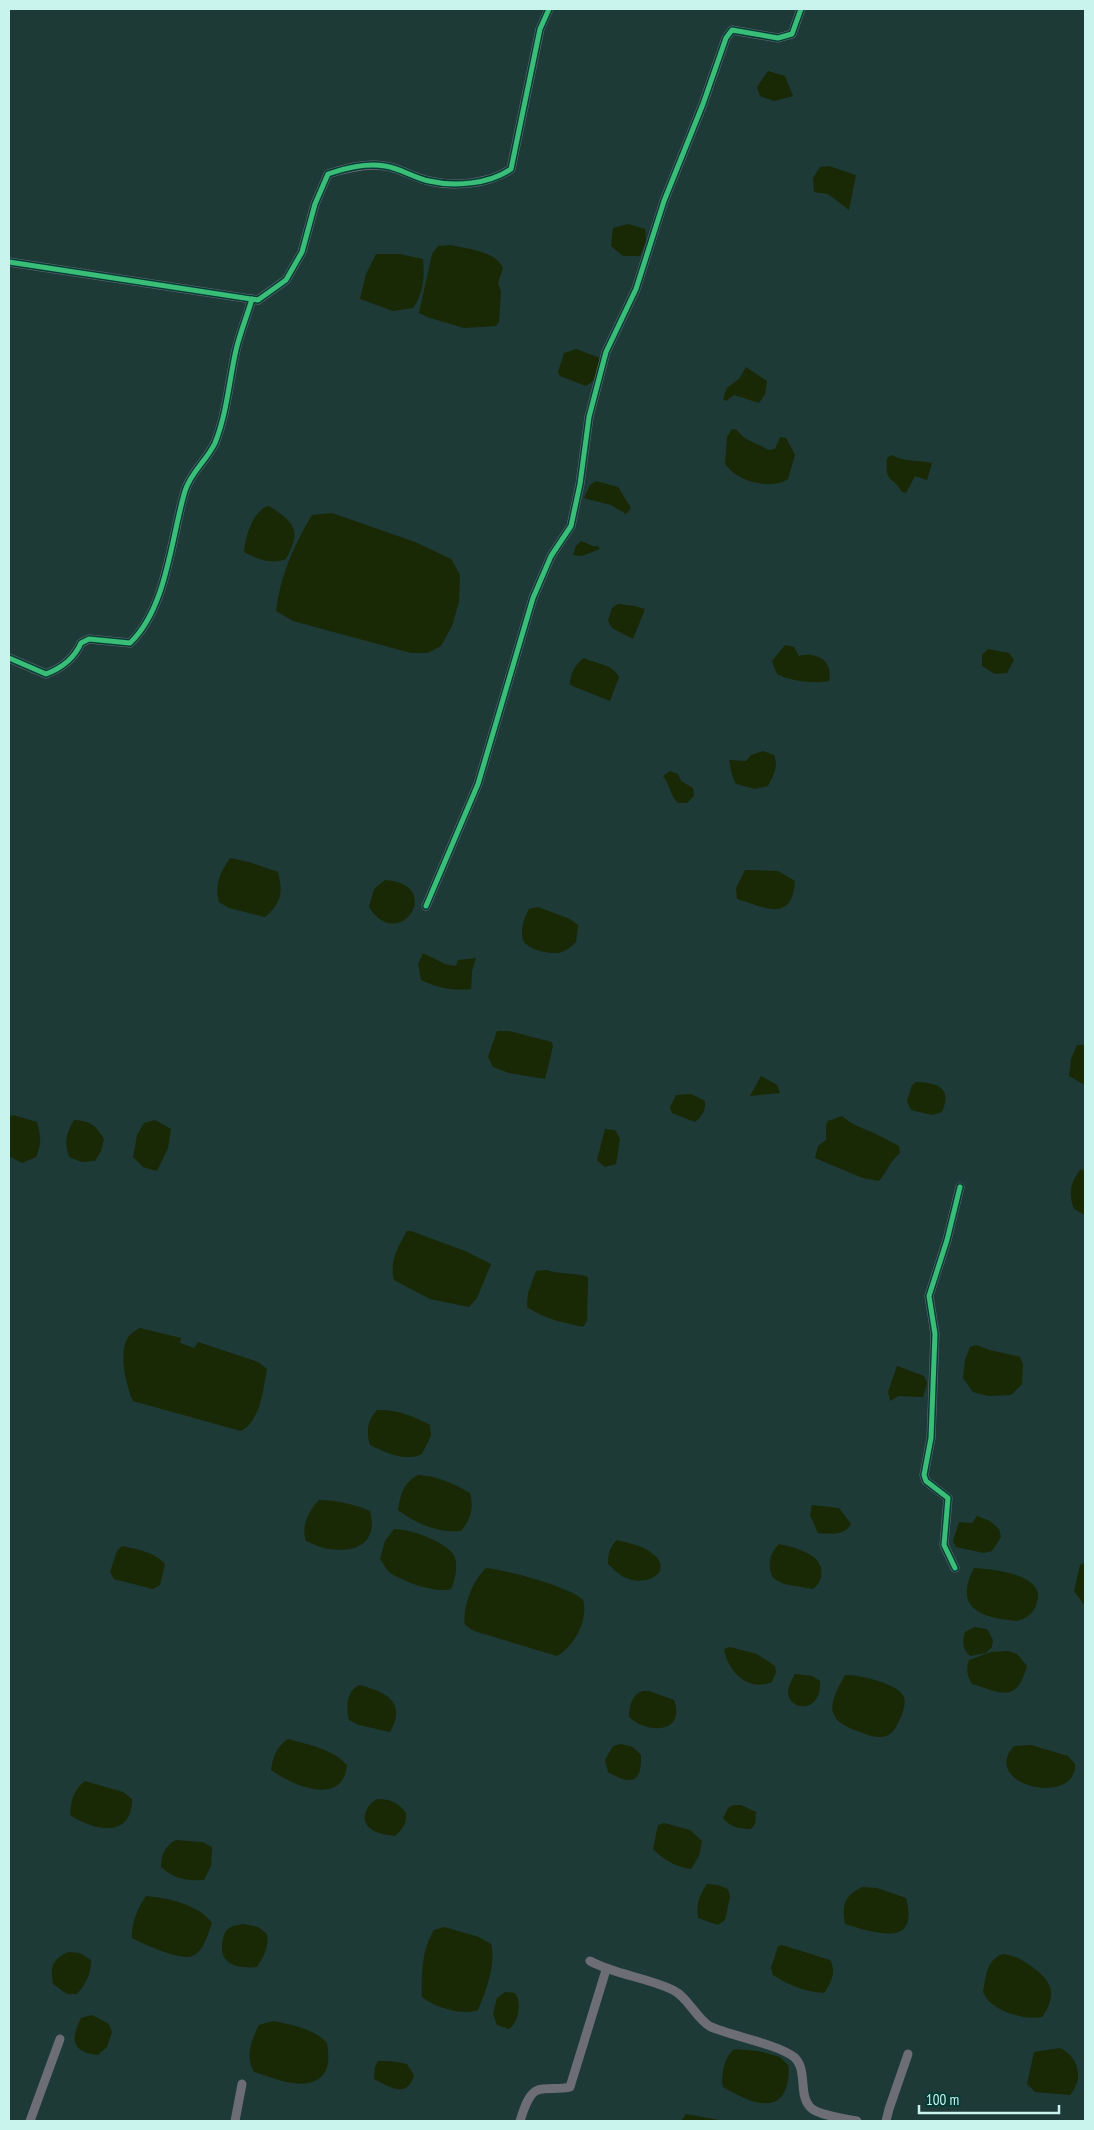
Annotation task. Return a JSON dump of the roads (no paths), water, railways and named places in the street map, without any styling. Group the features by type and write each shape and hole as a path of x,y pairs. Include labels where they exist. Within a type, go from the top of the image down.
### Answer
{"street":[{"path":"9,262 258,300 286,280 302,252 315,204 328,174 349,167 386,166 430,181 460,184 499,177 512,169 540,29 549,9"},
{"path":"426,906 478,784 533,598 551,556 571,526 580,484 589,417 606,352 636,289 664,201 703,104 726,38 732,30 778,38 792,34 801,9"},
{"path":"9,658 46,674 59,669 76,654 81,643 89,639 130,643 138,635 152,611 164,576 186,488 195,470 204,461 214,443 228,396 236,349 252,299"},
{"path":"955,1568 944,1545 948,1498 926,1482 924,1475 931,1438 934,1320 930,1296 947,1240 960,1187"},
{"path":"590,1961 606,1970 674,1990 690,2004 709,2026 782,2051 795,2058 800,2069 806,2101 810,2108 821,2113 857,2121"},
{"path":"520,2121 533,2093 539,2089 559,2090 570,2087 606,1970"},
{"path":"30,2121 60,2039"},
{"path":"886,2121 888,2109 908,2054"},
{"path":"235,2121 242,2084"}]}
